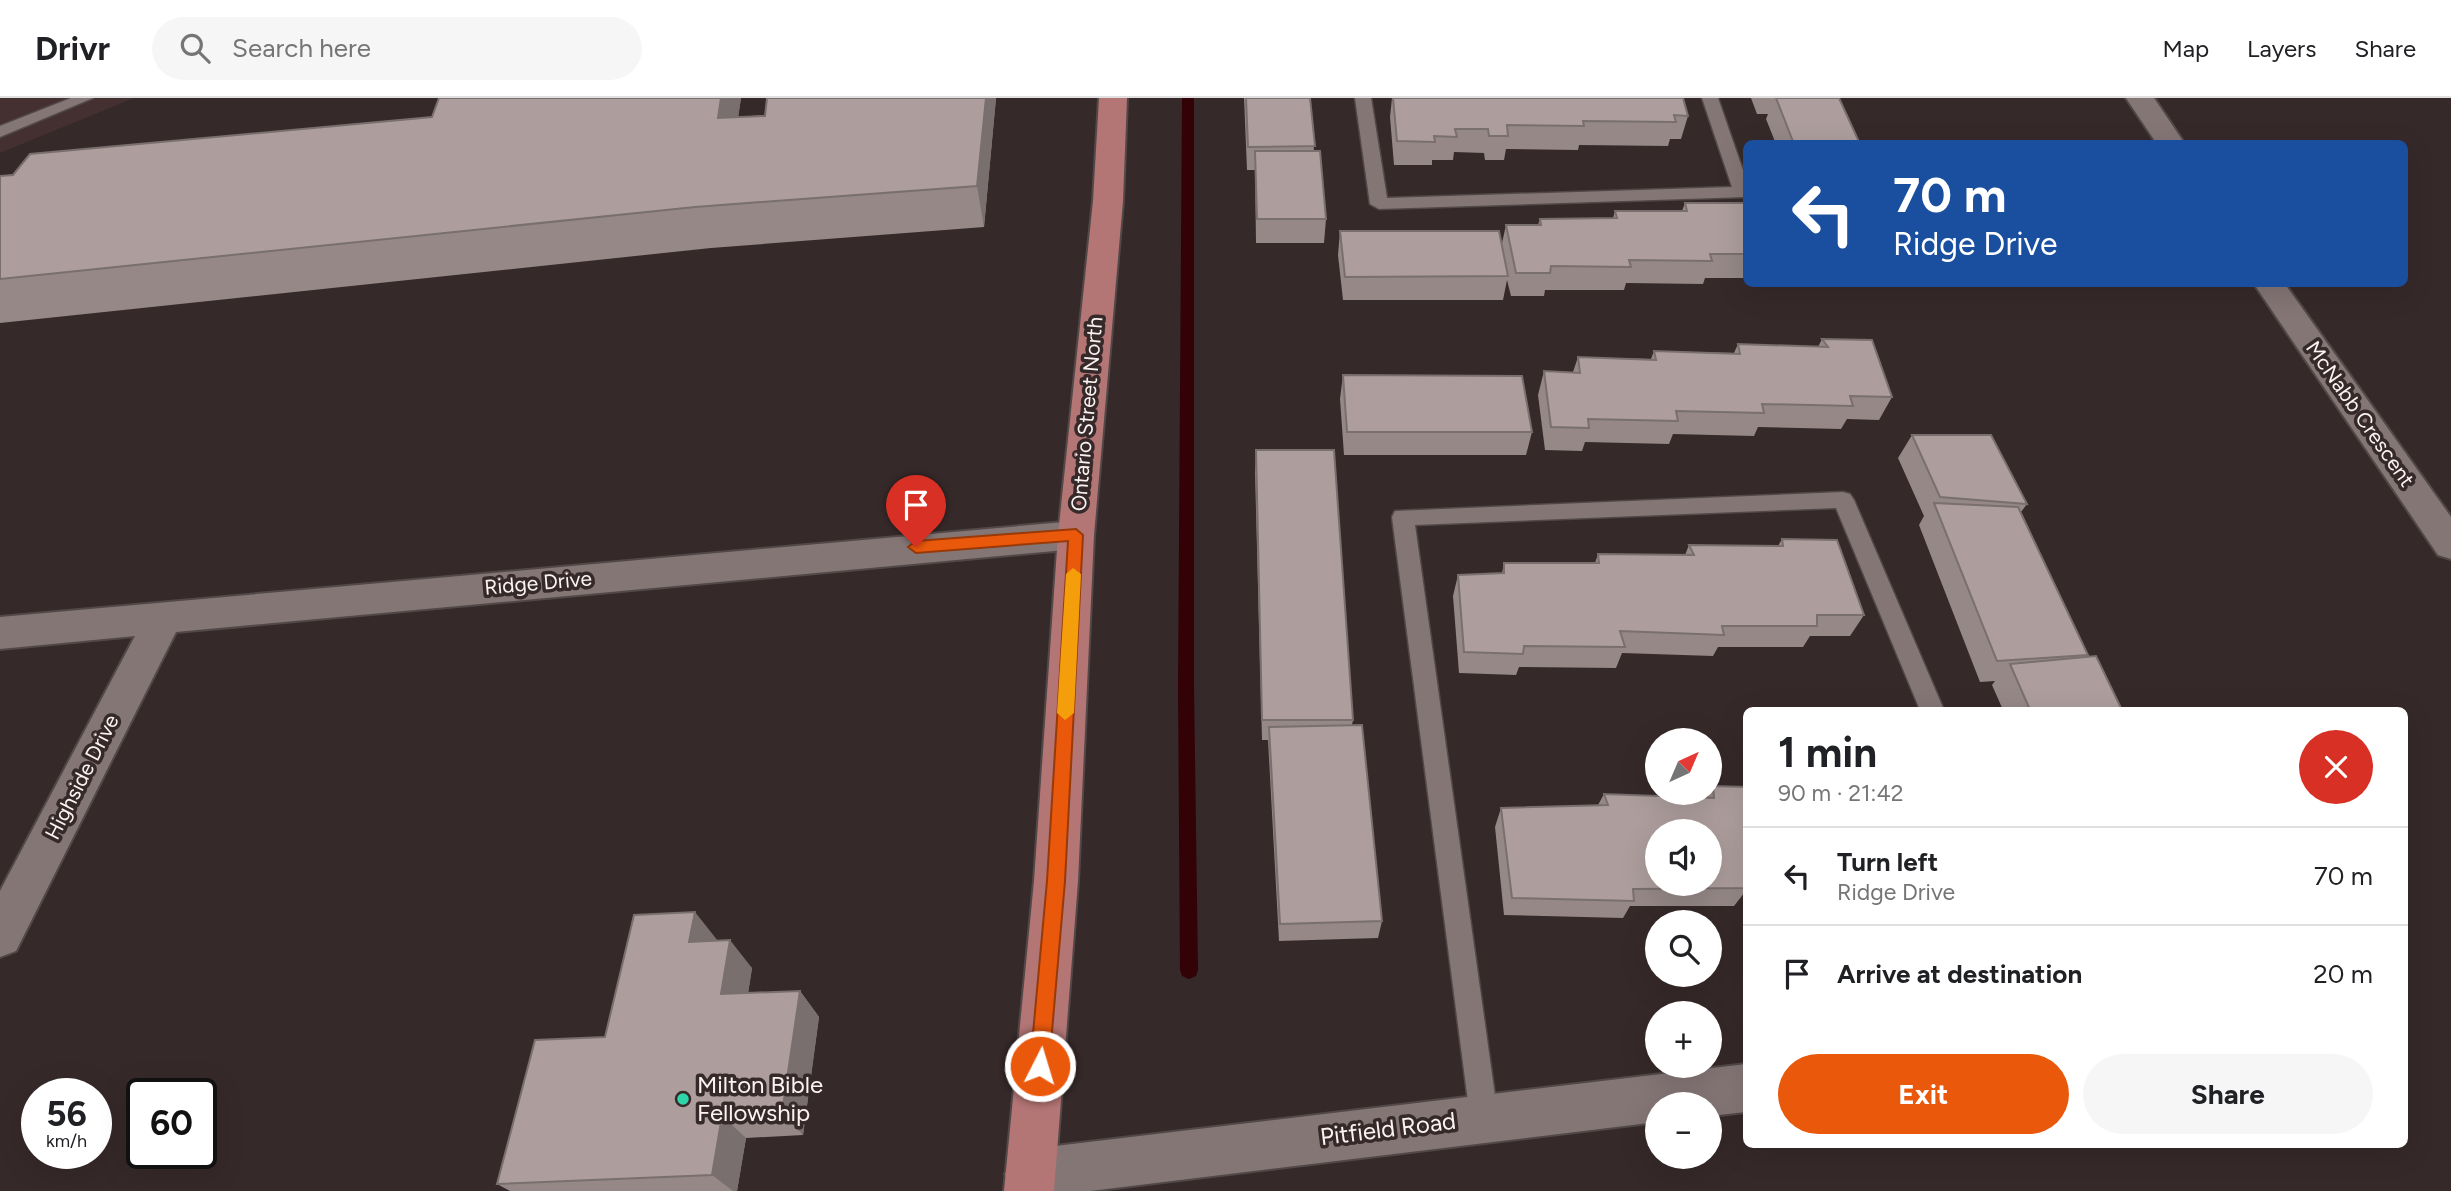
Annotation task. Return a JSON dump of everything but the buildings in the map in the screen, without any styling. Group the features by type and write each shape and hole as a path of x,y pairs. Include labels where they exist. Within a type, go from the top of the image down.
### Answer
{"main road":[{"name":"Ontario Street North","path":"1030,1183 1056,881 1076,535 1108,201 1113,98"}],"street":[{"path":"2140,98 2168,140"},
{"name":"McNabb Crescent","path":"2271,287 2451,545"},
{"name":"Ridge Drive","path":"0,633 944,544 1076,535"},
{"name":"Highside Drive","path":"0,936 164,618"},
{"name":"Pitfield Road","path":"1030,1183 1485,1117 1743,1088"}],"lane":[{"path":"0,132 85,98"},
{"path":"1363,98 1379,204 1743,191"},
{"path":"1710,98 1743,188"},
{"path":"1485,1117 1404,517 1843,500 1931,707"}],"shaded area":[{"path":"0,98 134,98 0,153"}],"waterway":[{"path":"1188,98 1186,687 1189,970"}],"slow traffic":[{"path":"1065,713 1073,574"}],"place":[{"name":"Milton Bible Fellowship","path":"683,1099"}],"route":[{"path":"916,547 1076,535 1056,881 1040,1066"}]}
